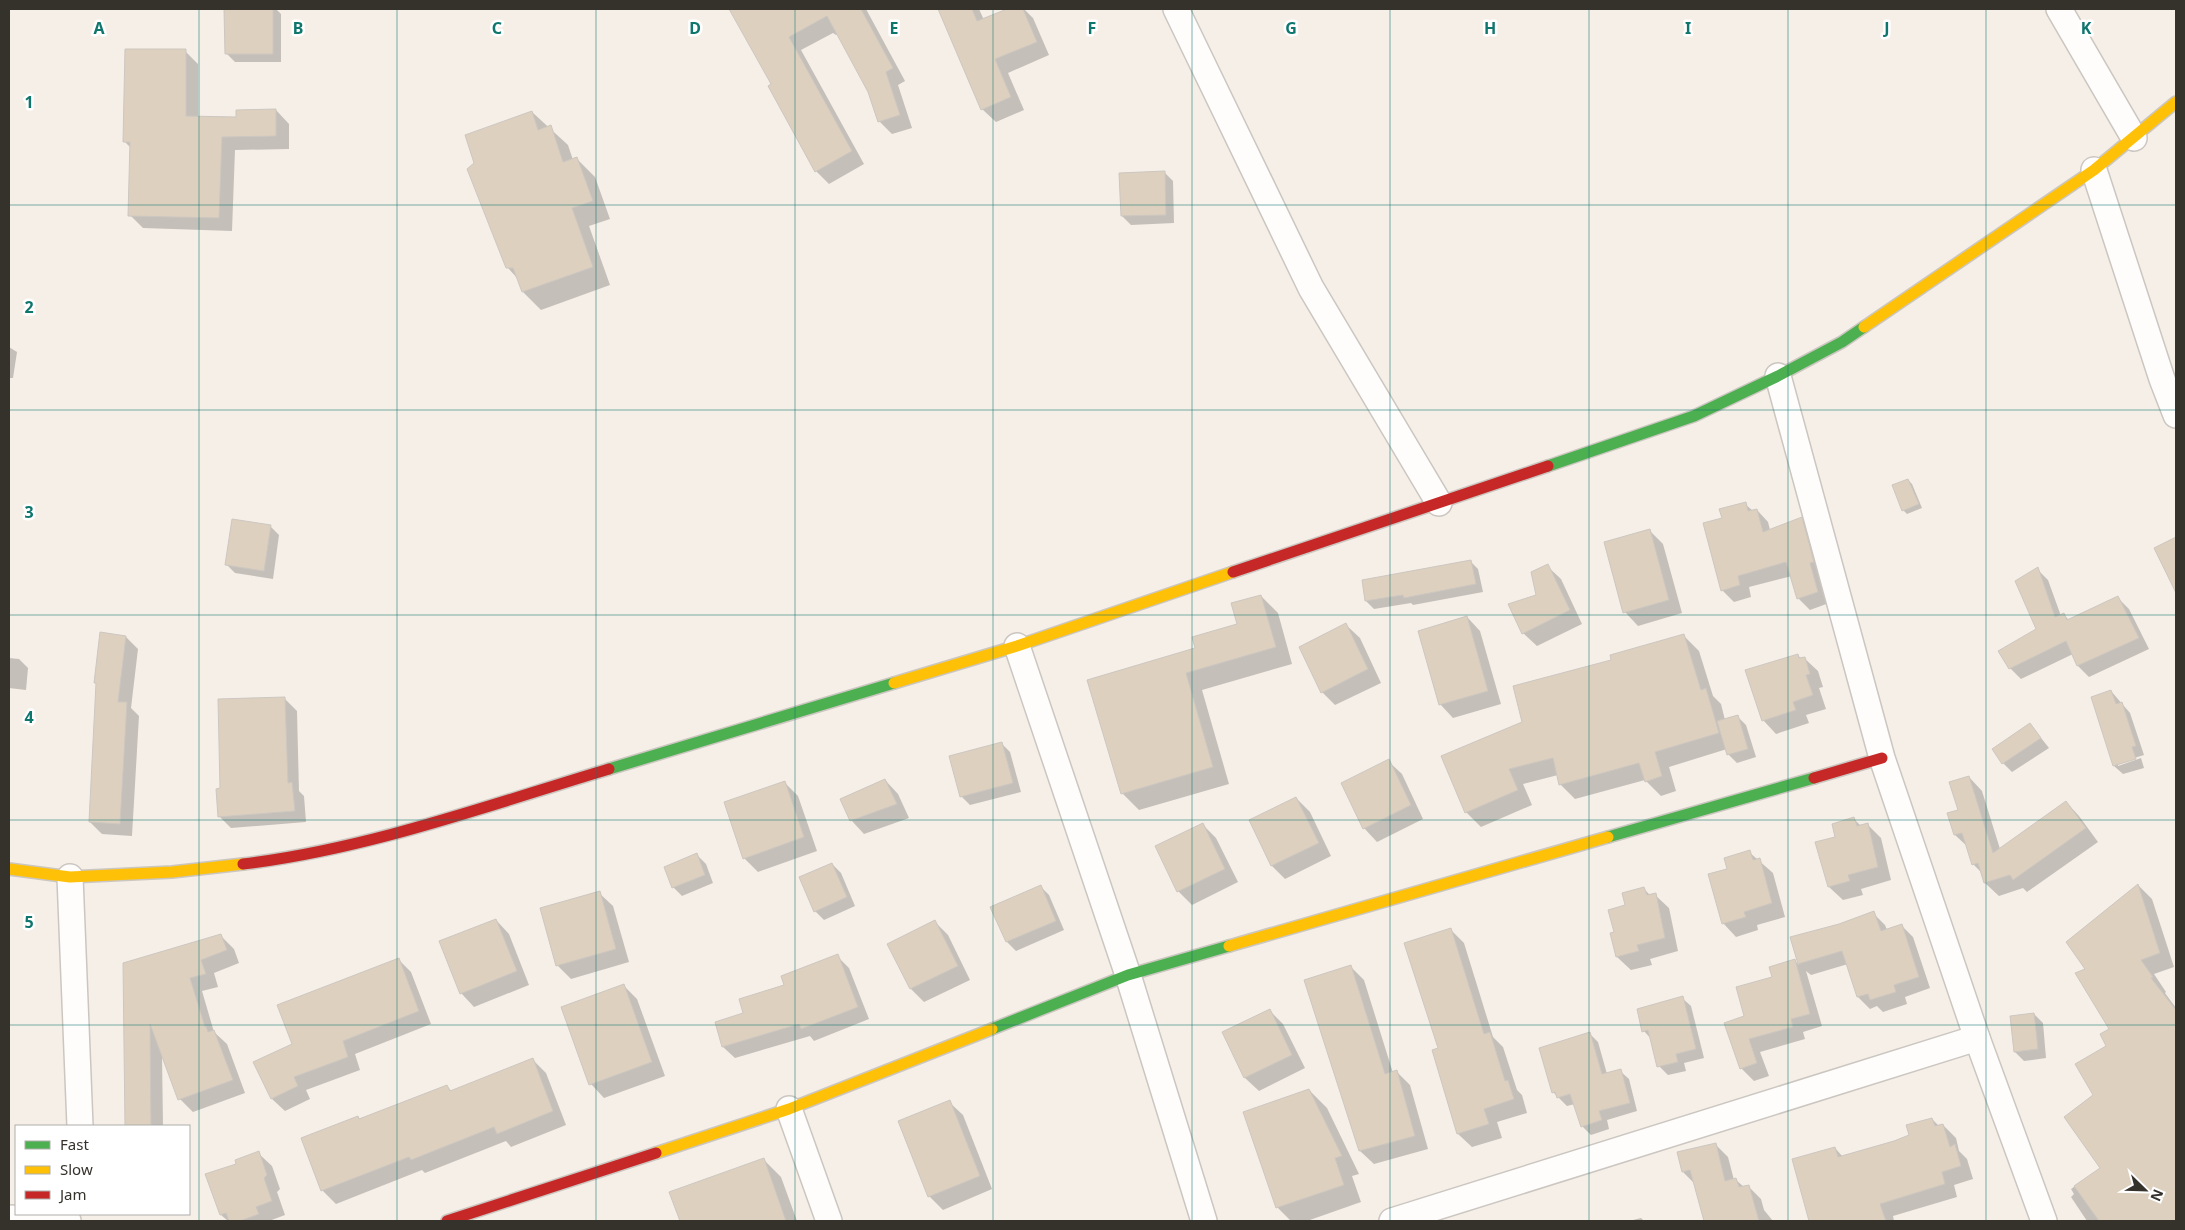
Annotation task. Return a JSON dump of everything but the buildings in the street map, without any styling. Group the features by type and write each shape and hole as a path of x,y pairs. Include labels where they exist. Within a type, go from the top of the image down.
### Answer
{"street":[{"path":"1176,9 1311,288 1439,503"},
{"path":"2059,9 2134,138"},
{"path":"9,869 70,878 172,872 276,860 393,834 1017,646 1694,416 1778,376 1842,342 2094,170 2176,102"},
{"path":"2094,170 2162,379 2176,415"},
{"path":"1778,376 1882,758 1976,1038 2044,1221"},
{"path":"1017,646 1128,975 1204,1221"},
{"path":"448,1221 789,1109 1128,975 1882,758"},
{"path":"70,878 80,1125"},
{"path":"1392,1221 1976,1038"},
{"path":"789,1109 829,1221"},
{"path":"9,1218 68,1221"}],"traffic: fast":[{"path":"1548,466 1694,416 1778,376 1842,342 1864,327"},
{"path":"609,769 894,683"},
{"path":"1608,837 1814,778"},
{"path":"992,1029 1128,975 1229,946"}],"traffic: slow":[{"path":"1864,327 2094,170 2176,102"},
{"path":"894,683 1017,646 1233,572"},
{"path":"1229,946 1608,837"},
{"path":"9,869 70,877 172,872 243,864"},
{"path":"656,1153 789,1109 992,1029"}],"traffic: jam":[{"path":"1233,572 1548,466"},
{"path":"1814,778 1882,758"},
{"path":"243,864 290,857 382,837 609,769"},
{"path":"447,1221 656,1153"}]}
